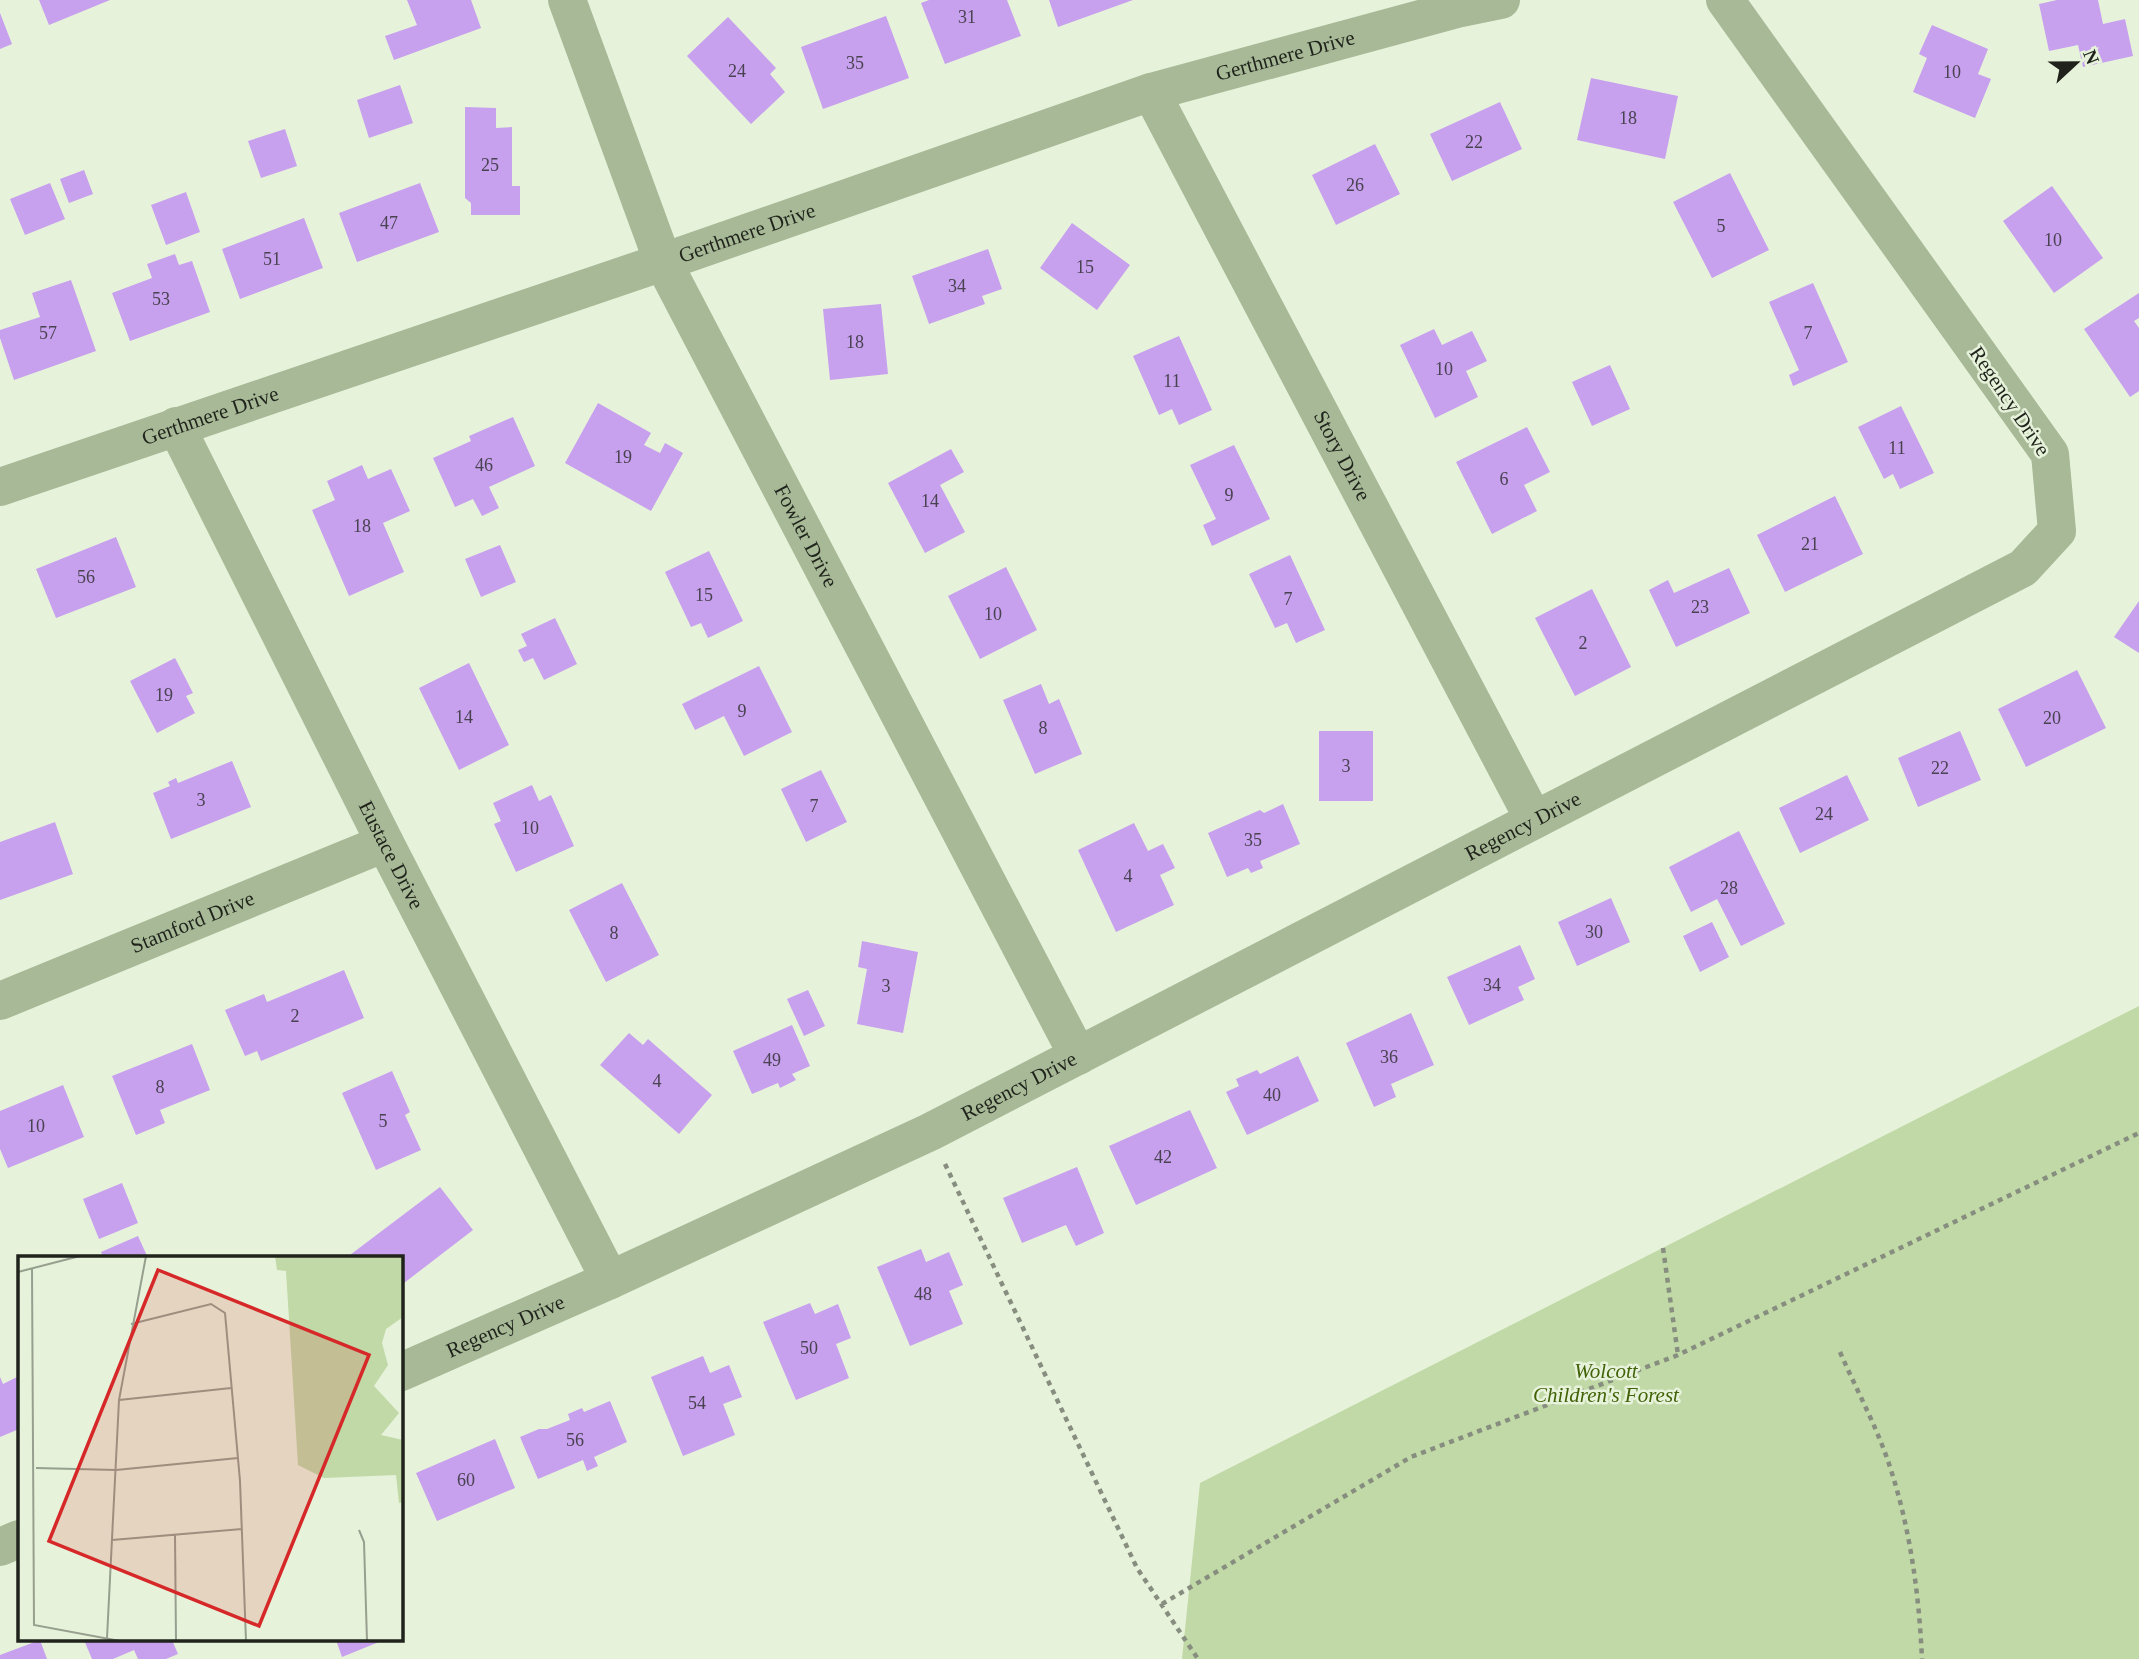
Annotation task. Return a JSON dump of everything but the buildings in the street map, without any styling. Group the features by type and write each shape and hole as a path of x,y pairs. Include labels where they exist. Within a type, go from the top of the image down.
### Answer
{"street":[{"name":"Fowler Drive","path":"566,0 663,262 1078,1056"},
{"name":"Gerthmere Drive","path":"0,487 663,262 1151,92 1457,9 1501,0"},
{"name":"Regency Drive","path":"402,1372 610,1280 930,1132 2023,568 2057,531 2050,454 1725,0"},
{"name":"Story Drive","path":"1151,92 1534,820"},
{"name":"Eustace Drive","path":"176,426 385,843 610,1280"},
{"name":"Stamford Drive","path":"0,1001 385,843"},
{"path":"0,1547 18,1539"}],"path":[{"path":"930,1132 1137,1568 1198,1659"},
{"path":"1163,1604 1411,1457 1678,1355 2139,1133"},
{"path":"1663,1248 1678,1355"},
{"path":"1840,1352 1872,1419 1903,1512 1916,1582 1922,1659"}],"green space":[{"name":"Wolcott Children's Forest","path":"2139,1006 2139,1659 1182,1659 1200,1483"}]}
